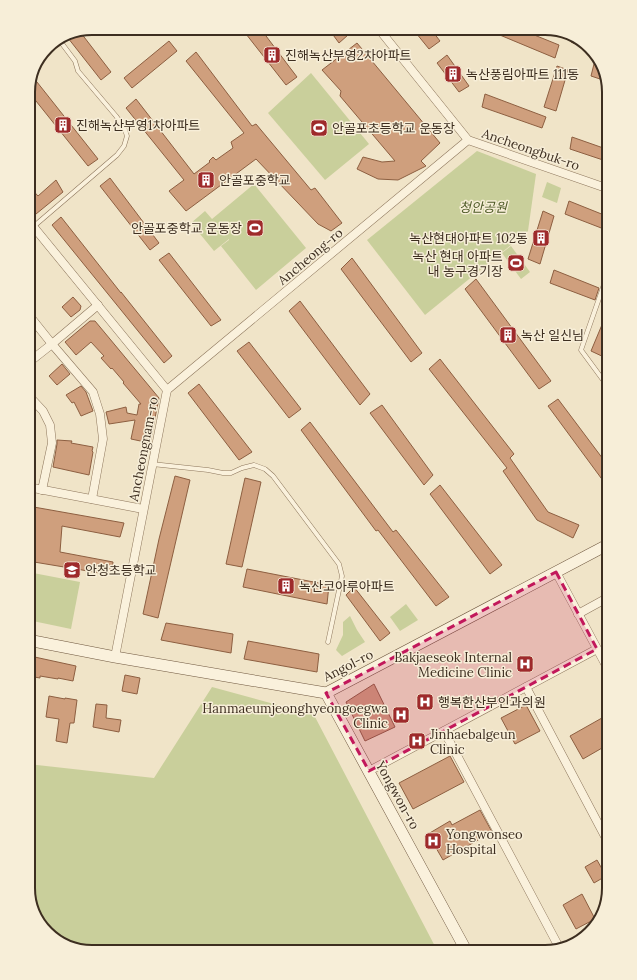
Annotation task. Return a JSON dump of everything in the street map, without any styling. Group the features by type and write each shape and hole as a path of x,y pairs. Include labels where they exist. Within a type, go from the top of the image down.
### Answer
{"main road":[{"name":"Angol-ro","path":"35,641 115,657 326,693 602,548"},
{"name":"Yongwon-ro","path":"326,693 463,945"}],"street":[{"name":"Ancheongbuk-ro","path":"384,35 468,140 602,187"},
{"name":"Ancheong-ro","path":"166,390 468,140"},
{"name":"Ancheongnam-ro","path":"35,228 166,390 115,657"},
{"path":"35,357 98,306"},
{"path":"35,323 94,392 100,414 103,439 92,499"},
{"path":"35,402 43,411 50,425 52,444 42,490"},
{"path":"35,488 143,510"},
{"path":"556,572 602,658"},
{"path":"578,614 602,601"},
{"path":"368,771 597,649"},
{"path":"526,687 602,831"},
{"path":"444,731 558,944"}],"lane":[{"path":"35,220 117,155 124,146 127,136 124,127 78,71 75,60 62,44"},
{"path":"602,290 581,350 602,378"},
{"path":"152,464 223,473 231,473 254,465 265,469 273,476 339,564 342,576 328,642"}],"highlighted area":[{"path":"556,572 597,649 369,771 326,693"}],"green space":[{"name":"안골포초등학교 운동장","path":"311,73 369,144 325,180 268,113"},
{"name":"청안공원","path":"477,151 536,174 528,231 425,315 367,240"},
{"path":"547,182 561,188 557,203 542,197"},
{"name":"안골포중학교 운동장","path":"254,184 306,248 256,290 221,246 229,239 214,251 191,223 205,211 212,219"},
{"name":"녹산 현대 아파트 내 농구경기장","path":"511,246 530,272 521,279 502,253"},
{"path":"35,573 80,582 71,629 35,621"},
{"path":"406,604 418,620 400,631 390,617"},
{"path":"350,616 365,642 342,656 336,650 343,635 343,622"},
{"path":"212,687 314,715 434,945 88,945 73,942 60,935 49,926 45,920 38,907 36,899 35,765 154,778"}],"building":[{"name":"진해녹산부영2차아파트","path":"247,35 265,35 297,77 286,85"},
{"path":"333,35 348,35 339,43"},
{"path":"418,35 435,35 440,41 429,49"},
{"path":"500,35 534,35 559,45 555,58"},
{"name":"진해녹산부영1차아파트","path":"83,36 111,72 101,80 69,39"},
{"name":"진해녹산부영1차아파트","path":"169,41 177,51 132,88 124,78"},
{"path":"357,43 440,143 421,161 426,166 398,180 378,179 357,169 363,157 382,162 395,161 340,96 341,91 322,70"},
{"name":"안골포중학교","path":"196,52 252,126 256,124 311,190 315,188 342,223 331,231 318,224 256,159 186,211 169,191 184,180 126,108 136,99 194,174 210,162 209,161 213,157 216,160 233,148 231,142 244,133 186,61"},
{"name":"녹산풍림아파트 111동","path":"447,55 469,86 459,92 437,63"},
{"path":"594,64 601,79 591,76"},
{"path":"557,66 568,70 556,111 544,107"},
{"name":"진해녹산부영1차아파트","path":"36,81 98,159 88,166 35,100"},
{"path":"485,94 546,117 542,128 482,107"},
{"path":"572,137 602,148 602,160 570,149"},
{"path":"110,178 159,243 150,250 100,186"},
{"path":"56,180 63,192 36,214 35,193 38,196"},
{"path":"569,201 602,214 602,228 565,214"},
{"name":"녹산현대아파트 102동","path":"543,211 554,216 540,264 528,259"},
{"path":"61,217 172,356 164,363 52,225"},
{"path":"169,253 221,320 211,326 159,260"},
{"path":"352,258 422,353 411,362 341,269"},
{"path":"554,270 599,288 595,300 550,283"},
{"name":"녹산 일신님","path":"476,279 551,381 539,389 465,289"},
{"path":"73,297 81,306 80,310 71,317 62,307"},
{"path":"300,301 370,394 360,405 289,311"},
{"path":"90,321 95,321 159,398 150,443 131,439 135,420 109,424 106,412 126,407 127,413 137,415 139,404 141,404 112,368 111,369 101,358 104,356 91,342 76,355 65,342"},
{"path":"602,325 602,356 591,351"},
{"path":"249,342 301,409 289,418 237,351"},
{"path":"440,359 514,454 510,458 548,512 579,525 573,538 537,520 503,471 507,468 429,369"},
{"path":"62,364 70,374 57,385 49,376"},
{"path":"199,384 252,452 239,460 188,393"},
{"path":"81,386 86,392 93,411 81,416 74,402 72,403 66,395"},
{"path":"558,399 602,458 602,479 548,406"},
{"path":"382,405 433,475 424,485 370,413"},
{"path":"310,422 393,532 396,530 449,597 436,606 378,530 376,531 301,430"},
{"path":"57,440 72,441 71,443 93,447 89,475 53,467"},
{"path":"175,476 190,480 158,618 143,614 159,539"},
{"path":"245,478 261,482 242,567 226,564"},
{"path":"440,485 502,565 490,574 430,494"},
{"name":"안청초등학교","path":"35,507 124,523 120,537 62,526 60,552 113,562 112,575 35,562"},
{"name":"녹산코아루아파트","path":"247,569 329,585 327,604 243,587"},
{"name":"녹산코아루아파트","path":"354,587 390,633 380,641 346,595"},
{"path":"166,623 233,634 231,653 161,640"},
{"path":"248,641 319,654 317,672 244,659"},
{"path":"35,657 76,666 73,681 40,676 40,678 35,677"},
{"path":"125,675 140,678 137,694 122,691"},
{"path":"374,684 395,727 365,741 346,702"},
{"path":"49,696 77,700 74,723 70,723 67,743 56,741 59,719 46,717"},
{"path":"96,704 107,705 106,718 121,720 119,732 93,727"},
{"path":"526,705 540,731 515,744 501,718"},
{"path":"602,718 602,748 583,759 570,736"},
{"path":"450,756 464,782 413,809 399,783"},
{"path":"480,810 492,832 443,860 428,834 450,821 452,825"},
{"path":"597,860 602,869 602,878 594,883 585,867"},
{"path":"582,894 594,917 591,921 576,929 563,905"}],"place":[{"name":"진해녹산부영2차아파트","path":"272,55"},
{"name":"녹산풍림아파트 111동","path":"453,74"},
{"name":"진해녹산부영1차아파트","path":"63,125"},
{"name":"안골포초등학교 운동장","path":"319,128"},
{"name":"안골포중학교","path":"206,180"},
{"name":"안골포중학교 운동장","path":"255,228"},
{"name":"녹산현대아파트 102동","path":"541,238"},
{"name":"녹산 현대 아파트 내 농구경기장","path":"516,263"},
{"name":"녹산 일신님","path":"508,335"},
{"name":"안청초등학교","path":"72,570"},
{"name":"녹산코아루아파트","path":"286,586"},
{"name":"Bakjaeseok Internal Medicine Clinic","path":"525,664"},
{"name":"행복한산부인과의원","path":"425,702"},
{"name":"Hanmaeumjeonghyeongoegwa Clinic","path":"401,715"},
{"name":"Jinhaebalgeun Clinic","path":"417,741"},
{"name":"Yongwonseo Hospital","path":"433,841"}]}
